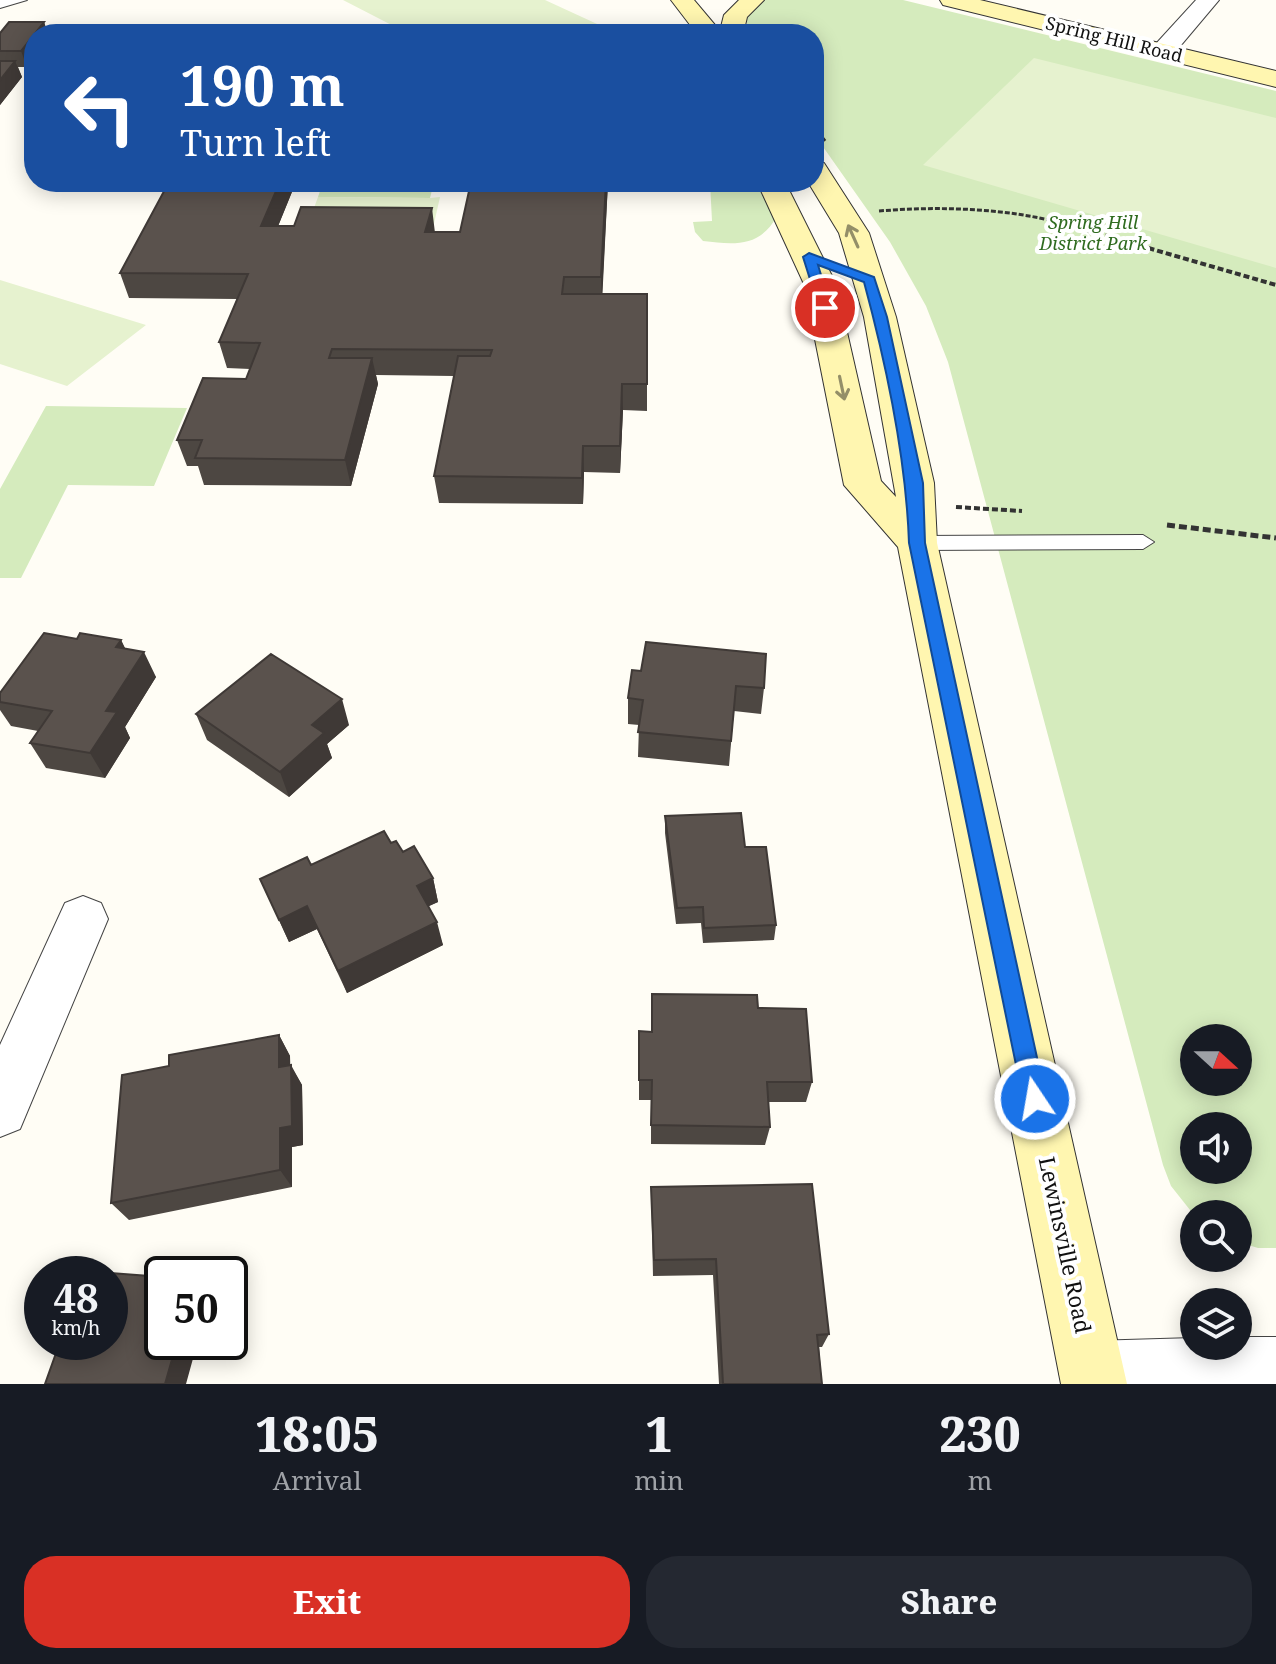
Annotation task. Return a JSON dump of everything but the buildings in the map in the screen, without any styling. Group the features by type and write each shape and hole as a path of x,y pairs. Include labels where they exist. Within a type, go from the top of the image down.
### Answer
{"main road":[{"path":"682,0 698,24"},
{"path":"734,24 736,15 753,0"},
{"path":"929,0 979,7"},
{"name":"Spring Hill Road","path":"951,0 1276,79"},
{"name":"Lewinsville Road","path":"824,162 854,233 869,280 915,483 917,543 1092,1378"},
{"path":"776,192 820,284 863,485 917,543"},
{"path":"809,257 869,280"}],"street":[{"path":"1162,52 1208,0"},
{"path":"0,1109 83,919"},
{"path":"1092,1378 1276,1369"}],"lane":[{"path":"0,4 21,0"},
{"path":"917,543 1143,542"}],"path":[{"path":"875,211 915,208 1034,215 1276,285"}],"green space":[{"path":"343,0 545,0 597,24 390,24"},
{"name":"Spring Hill District Park","path":"763,0 903,0 1276,91 1276,1248 1252,1246 1252,1200 1182,1200 1171,1186 1163,1165 948,362 926,306 890,242 824,148 824,24 747,24 746,17"},
{"path":"1034,58 1276,118 1276,268 923,165"},
{"path":"320,192 432,192 430,198 318,197"},
{"path":"711,192 763,192 777,216 763,234 736,243 703,241 695,232 693,222 712,221"},
{"path":"318,197 440,197 433,228 307,227"},
{"path":"0,280 146,325 67,386 0,364"},
{"path":"46,406 187,408 154,486 68,485 21,578 0,578 0,489"}],"route":[{"path":"825,308 820,284 809,257 869,280 880,317 915,483 917,543 1035,1099"}]}
